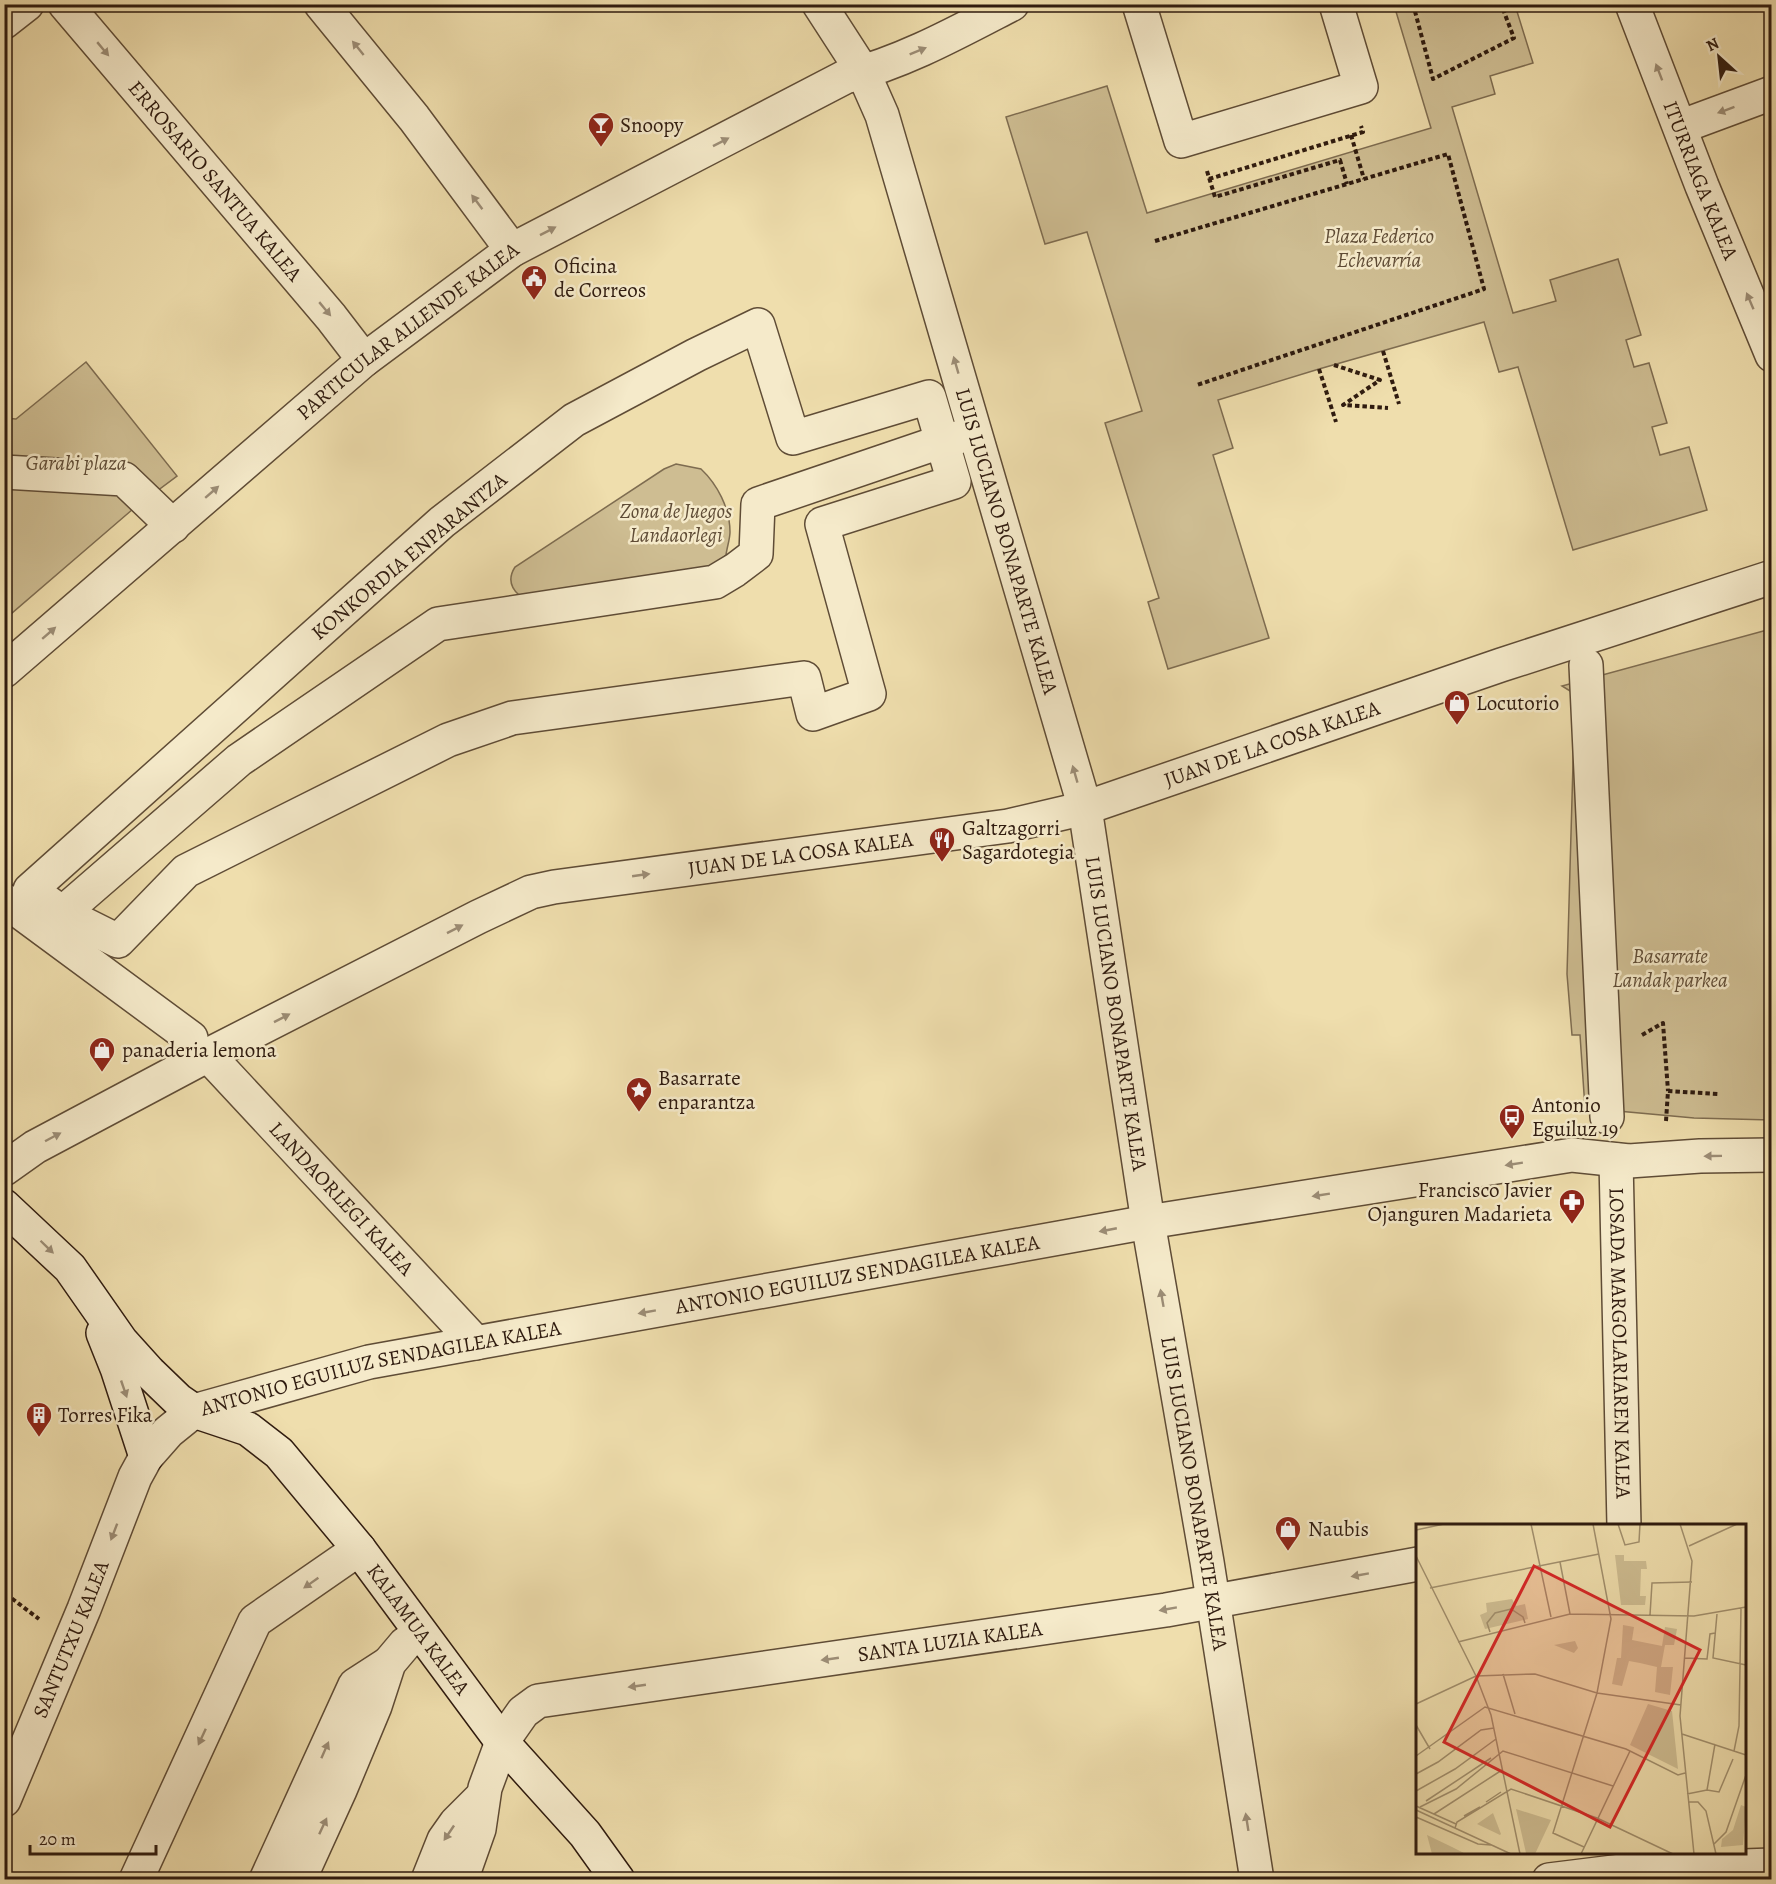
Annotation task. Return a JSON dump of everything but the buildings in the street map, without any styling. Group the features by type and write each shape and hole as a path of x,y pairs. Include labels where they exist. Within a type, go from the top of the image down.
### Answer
{"street":[{"path":"4,22 27,4"},
{"name":"ERROSARIO SANTUA KALEA","path":"65,4 331,317 364,360"},
{"path":"321,4 414,118 512,250"},
{"name":"LUIS LUCIANO BONAPARTE KALEA","path":"819,4 863,72 882,115 1084,808 1148,1222 1213,1601 1257,1880"},
{"name":"PARTICULAR ALLENDE KALEA","path":"4,671 364,360 512,250 845,77 924,49 1012,4"},
{"path":"1139,4 1181,141 1361,87 1336,4"},
{"name":"ITURRIAGA KALEA","path":"1632,4 1702,186 1772,355"},
{"path":"1680,126 1772,93"},
{"name":"KONKORDIA ENPARANTZA","path":"758,325 793,438 929,397 949,440 954,482 822,524 869,694 813,714 804,678 512,718 448,740 186,871 118,941 54,922 30,890 442,522 574,420 758,325"},
{"path":"54,922 239,760 438,624 715,582 756,554 758,504 949,440"},
{"path":"4,472 124,479 173,526"},
{"name":"JUAN DE LA COSA KALEA","path":"4,1169 34,1147 200,1047 531,892 554,887 1008,826 1084,808 1502,665 1772,577"},
{"path":"1586,665 1607,1117"},
{"name":"LANDAORLEGI KALEA","path":"4,900 54,922 200,1047 476,1343"},
{"name":"ANTONIO EGUILUZ SENDAGILEA KALEA","path":"140,1467 168,1432 194,1411 369,1362 1148,1222 1572,1155 1629,1161 1700,1156 1772,1155"},
{"name":"LOSADA MARGOLARIAREN KALEA","path":"1616,1160 1624,1524"},
{"path":"4,1206 70,1268 87,1296 121,1341 149,1372 178,1400 194,1411"},
{"path":"87,1296 112,1353 140,1467"},
{"name":"KALAMUA KALEA","path":"194,1411 248,1428 279,1453 359,1549 502,1742 585,1834 611,1876"},
{"name":"SANTUTXU KALEA","path":"4,1800 84,1609 140,1467"},
{"path":"136,1880 255,1621 359,1549"},
{"name":"SANTA LUZIA KALEA","path":"483,1796 502,1742 523,1712 538,1701 1167,1610 1416,1564"},
{"path":"266,1880 355,1685 389,1663 405,1644 420,1633"},
{"path":"298,1880 340,1790 375,1706 389,1663"},
{"path":"428,1880 444,1840 456,1823 483,1796"},
{"path":"461,1880 479,1829 483,1796"},
{"path":"1549,1880 1630,1867 1772,1866"}],"path":[{"path":"1413,4 1433,79 1514,38 1502,4"},
{"path":"1209,179 1363,132"},
{"path":"1351,135 1364,179"},
{"path":"1155,241 1448,154 1485,289 1197,385"},
{"path":"1383,351 1400,404"},
{"path":"1334,365 1380,381 1343,405 1388,408"},
{"path":"1319,369 1336,423"},
{"path":"1604,1056 1663,1023 1668,1091 1666,1125"},
{"path":"1668,1091 1718,1094"},
{"path":"6,1594 45,1623"}],"green space":[{"name":"Plaza Federico Echevarría","path":"1394,5 1515,5 1533,63 1490,76 1495,94 1452,107 1513,313 1556,301 1550,280 1618,259 1641,335 1626,340 1634,367 1649,363 1667,423 1652,427 1660,455 1689,447 1707,510 1573,550 1518,367 1499,372 1484,322 1319,369 1218,400 1233,448 1213,455 1269,638 1168,669 1148,602 1159,598 1105,423 1142,411 1087,232 1045,244 1006,117 1107,86 1147,213 1431,128"},
{"name":"Garabi plaza","path":"86,362 177,476 133,509 5,619 4,418 16,419"},
{"name":"Zona de Juegos Landaorlegi","path":"676,464 701,469 717,489 725,505 730,532 726,555 711,568 519,595 516,592 511,579 515,567 664,469"},
{"name":"Basarrate Landak parkea","path":"1771,630 1771,1120 1694,1118 1585,1108 1580,1035 1572,1035 1567,974 1575,694 1562,686"}],"place":[{"name":"Snoopy","path":"601,148"},
{"name":"Oficina de Correos","path":"534,301"},
{"name":"Locutorio","path":"1457,726"},
{"name":"Galtzagorri Sagardotegia","path":"942,863"},
{"name":"panaderia lemona","path":"102,1073"},
{"name":"Basarrate enparantza","path":"639,1113"},
{"name":"Antonio Eguiluz 19","path":"1512,1140"},
{"name":"Francisco Javier Ojanguren Madarieta","path":"1572,1225"},
{"name":"Torres Fika","path":"39,1438"},
{"name":"Naubis","path":"1288,1552"}]}
